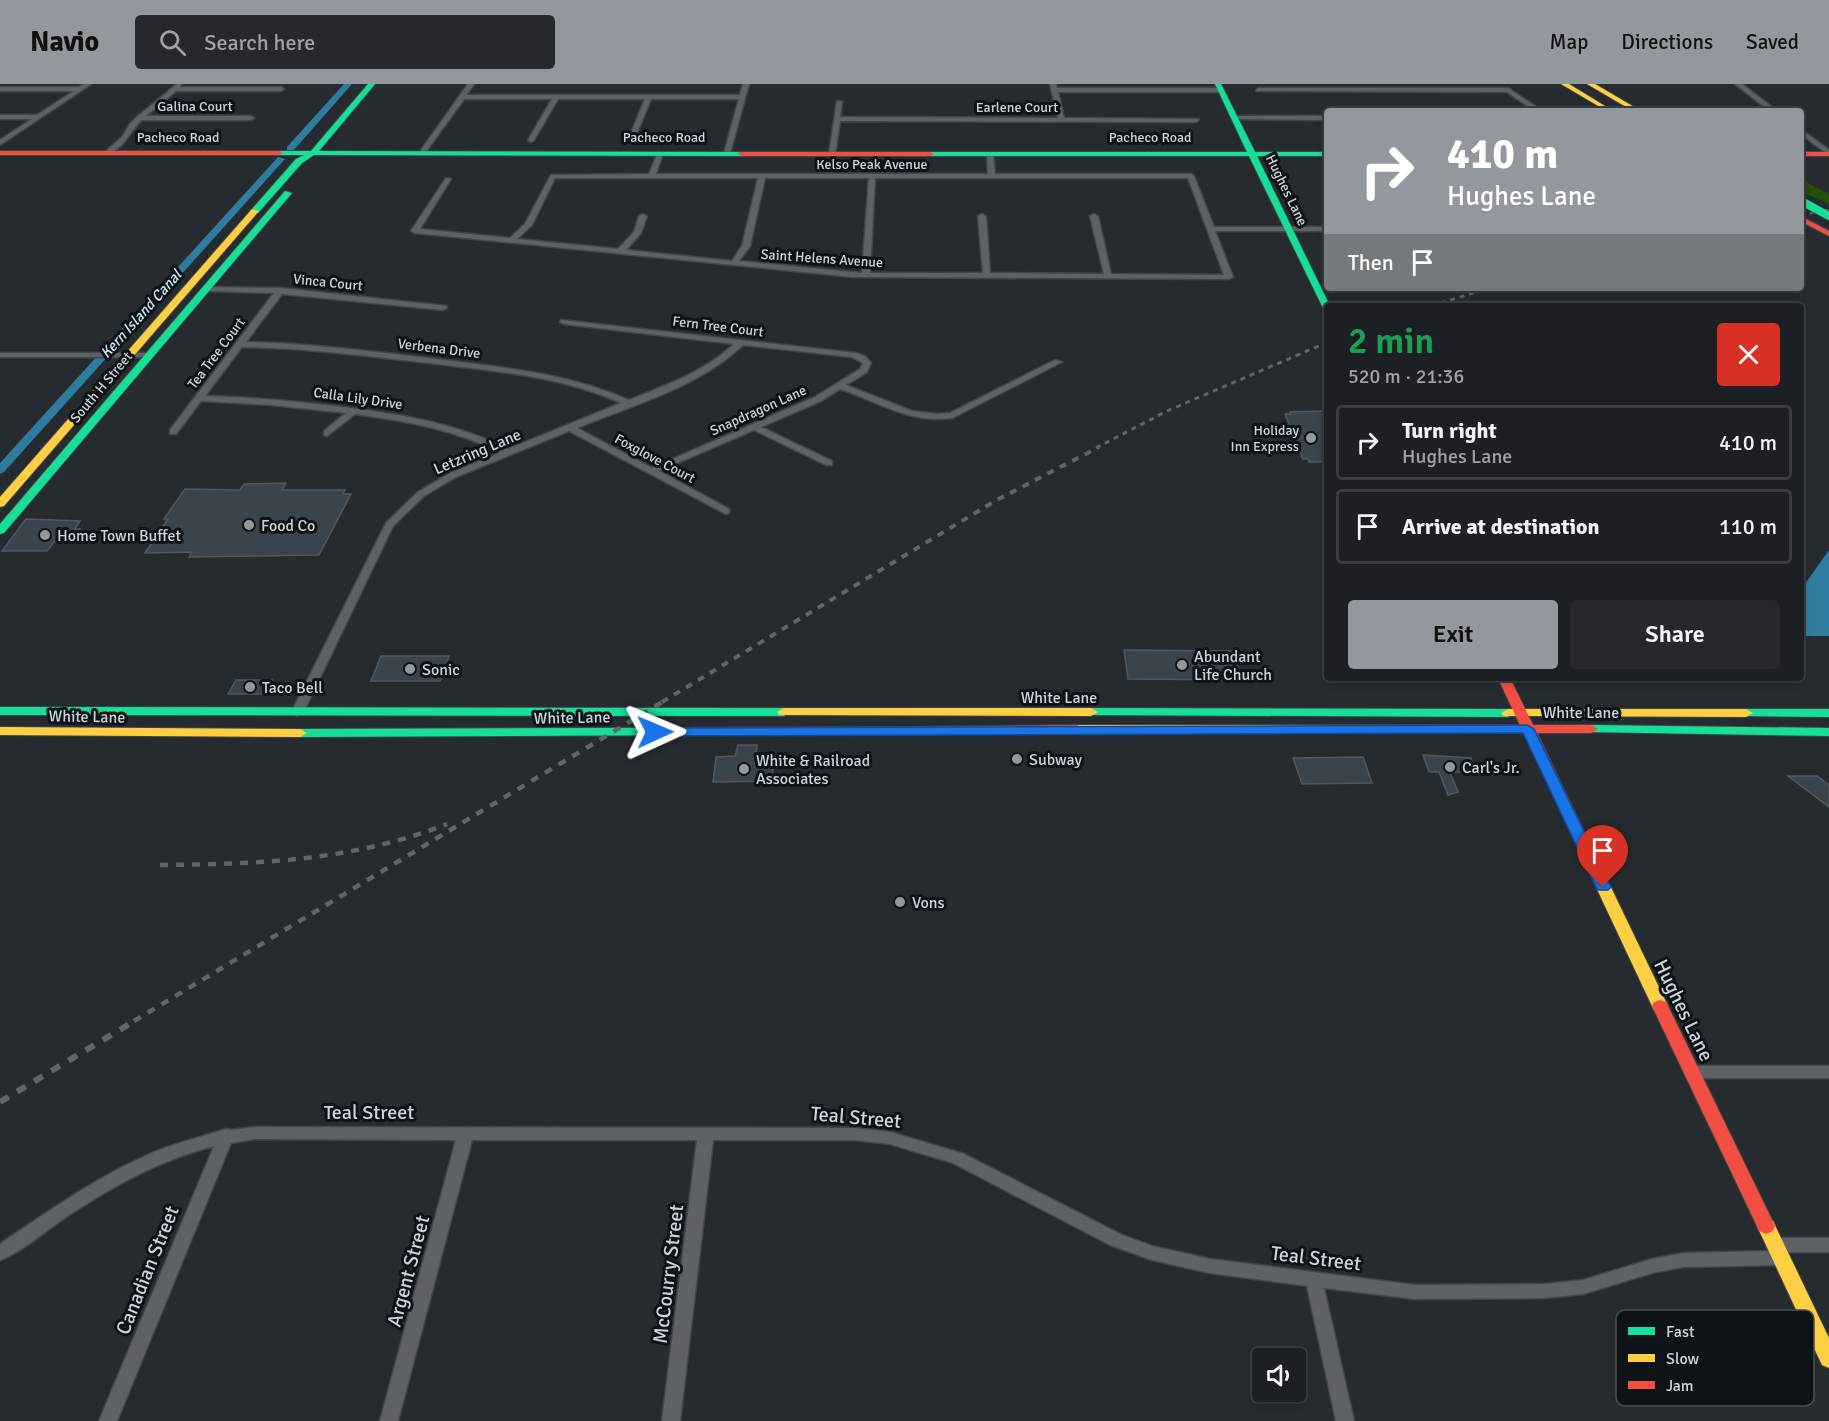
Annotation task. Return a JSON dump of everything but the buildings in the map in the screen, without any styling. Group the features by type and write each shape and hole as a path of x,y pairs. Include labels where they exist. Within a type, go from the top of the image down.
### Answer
{"main road":[{"name":"South H Street","path":"0,504 133,355 299,161 313,153 372,84"},
{"path":"1564,84 1606,108"},
{"path":"1590,84 1633,108"},
{"name":"Hughes Lane","path":"1219,87 1325,303"},
{"name":"Pacheco Road","path":"0,153 1324,154"},
{"name":"South H Street","path":"0,531 269,216 314,161 313,153"},
{"path":"1804,154 1829,154"},
{"path":"269,216 262,213 274,191"},
{"path":"1804,203 1829,216"},
{"path":"1804,220 1825,232"},
{"path":"208,289 203,283 218,256"},
{"name":"Hughes Lane","path":"1505,681 1805,1310"},
{"name":"White Lane","path":"0,711 1829,713"},
{"path":"78,732 110,721 184,712"},
{"path":"282,733 324,721 440,712"},
{"path":"176,733 284,718 297,713"},
{"path":"433,734 566,721 591,713"},
{"path":"677,732 748,722 772,713"},
{"name":"White Lane","path":"0,731 433,734 1527,729 1829,732"},
{"name":"Hughes Lane","path":"1814,1328 1829,1359"}],"street":[{"path":"422,153 471,84"},
{"path":"727,153 746,84"},
{"path":"1738,84 1770,108"},
{"path":"0,89 85,86"},
{"path":"0,143 85,86"},
{"path":"108,153 125,138 139,118 177,86 281,89"},
{"path":"1061,119 1054,87 1219,87"},
{"path":"1258,90 1363,87 1508,90 1535,108"},
{"path":"462,97 743,97"},
{"path":"531,140 556,97"},
{"path":"631,140 649,97"},
{"path":"832,153 839,102"},
{"path":"0,117 39,117"},
{"name":"Galina Court","path":"139,118 251,118"},
{"path":"1234,118 1324,118"},
{"name":"Earlene Court","path":"837,119 1197,120"},
{"path":"1804,134 1829,154"},
{"path":"652,176 660,153"},
{"path":"990,154 992,176"},
{"name":"Kelso Peak Avenue","path":"511,241 528,225 554,176 1191,176 1211,229"},
{"path":"733,264 746,246 762,176"},
{"path":"866,275 872,176"},
{"name":"Saint Helens Avenue","path":"448,178 415,231 733,264 866,275 1229,277 1211,229"},
{"path":"620,252 637,233 643,216"},
{"path":"982,216 987,277"},
{"path":"1094,216 1108,277"},
{"path":"1211,229 1324,230"},
{"name":"Vinca Court","path":"208,289 281,290 443,308"},
{"name":"Tea Tree Court","path":"173,432 281,290"},
{"name":"Fern Tree Court","path":"564,322 853,355 862,358 867,363"},
{"name":"Letzring Lane","path":"297,713 389,525 397,514 437,484 703,372 723,359 741,342"},
{"name":"Verbena Drive","path":"240,344 309,346 537,374 579,382 630,404"},
{"path":"2,357 150,355"},
{"path":"841,386 910,415 929,419 952,415 1058,362"},
{"name":"Snapdragon Lane","path":"652,471 841,386 864,370 867,363"},
{"name":"Calla Lily Drive","path":"199,398 262,400 412,419 455,429 508,453"},
{"path":"327,433 353,411"},
{"path":"754,427 829,463"},
{"name":"Foxglove Court","path":"571,428 726,511"},
{"path":"1691,1072 1829,1072"},
{"name":"Teal Street","path":"0,1253 121,1173 148,1159 180,1146 226,1136 255,1133 855,1134 890,1138 958,1158 1116,1240 1152,1253 1210,1266 1415,1292 1545,1291 1583,1287 1652,1266 1683,1260 1829,1245"},
{"name":"Argent Street","path":"389,1421 466,1133"},
{"name":"McCourry Street","path":"671,1421 706,1133"},
{"name":"Canadian Street","path":"108,1421 226,1136"},
{"path":"1314,1280 1345,1421"}],"green space":[{"path":"1804,181 1829,194 1829,204 1804,193"}],"water":[{"path":"1829,550 1829,636 1804,636 1804,585"}],"waterway":[{"name":"Kern Island Canal","path":"290,149 348,84"},
{"name":"Kern Island Canal","path":"0,470 281,159"}],"railway":[{"path":"1804,215 1829,210"},
{"path":"1441,303 1479,291"},
{"path":"1096,448 1167,411 1324,344"},
{"path":"662,702 995,501 1099,447"},
{"path":"134,1021 664,701"},
{"path":"160,865 306,858 376,846 447,824"},
{"path":"0,1102 136,1020"}],"traffic: fast":[{"path":"255,211 299,161 313,153 372,84"},
{"path":"1218,84 1325,303"},
{"path":"279,153 742,154"},
{"path":"930,154 1324,154"},
{"path":"0,531 288,193"},
{"path":"1804,203 1829,216"},
{"path":"0,711 784,712"},
{"path":"1091,712 1508,713"},
{"path":"1746,713 1829,713"},
{"path":"1591,729 1829,732"},
{"path":"300,733 907,731"}],"traffic: slow":[{"path":"1564,84 1602,106"},
{"path":"1590,84 1633,108"},
{"path":"0,504 255,211"},
{"path":"784,712 1091,712"},
{"path":"1508,713 1746,713"},
{"path":"1077,729 1426,729"},
{"path":"0,731 300,733"},
{"path":"1562,800 1660,1006"},
{"path":"1766,1226 1806,1310"},
{"path":"1814,1327 1829,1359"}],"traffic: jam":[{"path":"0,153 279,153"},
{"path":"742,154 930,154"},
{"path":"1804,154 1829,154"},
{"path":"1804,220 1829,234"},
{"path":"1505,681 1562,800"},
{"path":"907,731 1077,729"},
{"path":"1426,729 1591,729"},
{"path":"1660,1006 1766,1226"}],"place":[{"name":"Holiday Inn Express","path":"1311,438"},
{"name":"Food Co","path":"249,525"},
{"name":"Home Town Buffet","path":"45,535"},
{"name":"Abundant Life Church","path":"1182,665"},
{"name":"Sonic","path":"410,669"},
{"name":"Taco Bell","path":"250,687"},
{"name":"Subway","path":"1017,759"},
{"name":"Carl's Jr.","path":"1450,767"},
{"name":"White & Railroad Associates","path":"744,769"},
{"name":"Vons","path":"900,902"}],"route":[{"path":"655,732 1527,729 1603,887"}]}
